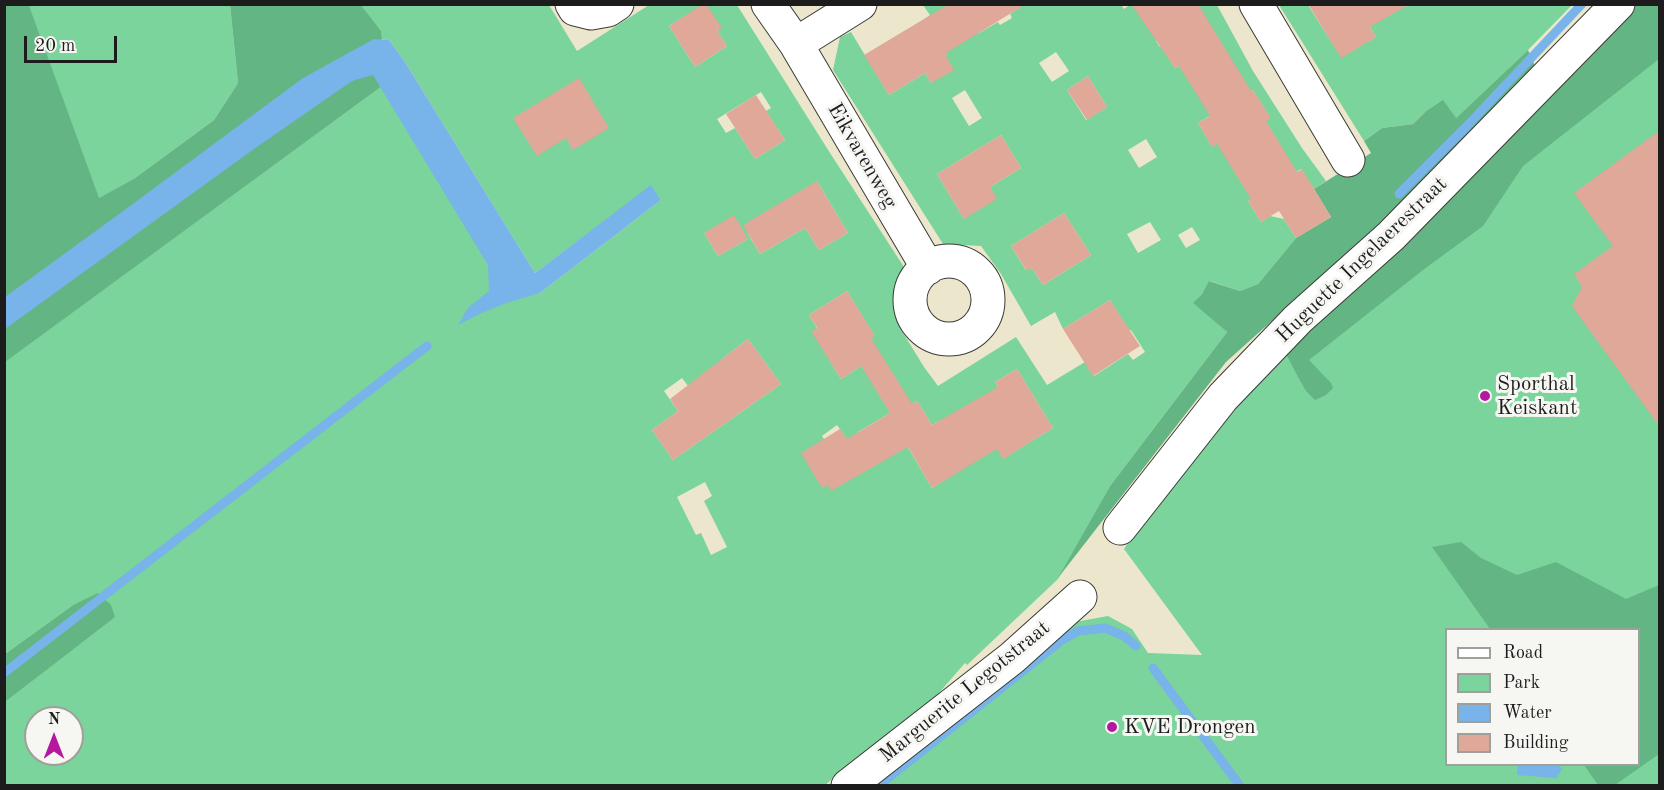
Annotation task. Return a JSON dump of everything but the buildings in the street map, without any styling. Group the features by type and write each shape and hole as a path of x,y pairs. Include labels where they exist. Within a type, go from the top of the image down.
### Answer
{"street":[{"path":"572,4 575,9 591,13 608,10 617,4"},
{"name":"Eikvarenweg","path":"768,4 796,44 928,268"},
{"path":"796,44 860,4"},
{"path":"1256,4 1348,160"},
{"name":"Huguette Ingelaerestraat","path":"1120,528 1223,397 1298,319 1391,236 1618,4"},
{"name":"Marguerite Legotstraat","path":"848,786 1012,658 1080,597"}],"green space":[{"path":"1121,4 1124,9 1131,4 1217,5 1253,71 1326,181 1314,189 1301,169 1248,201 1261,222 1270,216 1284,219 1296,238 1258,284 1240,291 1210,281 1194,303 1227,332 1110,486 1058,579 967,665 965,663 938,694 825,785 5,785 5,702 114,616 98,594 73,605 5,654 4,362 385,84 528,296 540,293 661,200 651,186 535,273 405,62 389,40 374,39 380,31 361,5 549,5 577,51 649,5 703,5 669,26 695,67 727,46 717,31 721,28 706,5 737,5 904,267 898,305 900,328 938,386 1016,337 1047,385 1085,362 1094,376 1128,354 1133,360 1145,352 1131,330 1125,332 1110,300 1063,329 1055,312 1031,326 1001,274 981,246 943,244 833,70 840,37 851,32 889,95 925,73 931,83 937,62 947,55 925,19 930,15 923,5 961,5 979,33 998,22 1000,25 1012,18 1010,14 1019,8 1017,5","holes":["1203,13 1179,66 1175,68 1163,50 1164,45 1160,47 1156,41","1056,52 1069,71 1052,82 1039,63","1088,76 1107,107 1086,120 1067,90","965,90 982,118 969,126 952,98","1253,90 1270,118 1212,146 1198,123","761,92 771,108 766,111 785,140 755,159 735,128 726,133 717,119","1001,135 1021,168 990,187 964,219 937,174","1146,139 1157,157 1139,168 1128,150","817,181 848,233 819,250 805,228 760,254 748,234 768,222","1064,213 1091,255 1043,285 1032,268 1026,270 1011,246","1150,222 1161,240 1138,253 1127,234","1192,227 1200,240 1186,248 1178,235","704,233 748,239 718,256","847,291 874,335 862,344 861,366 841,379 831,363 836,359 809,315","748,339 781,384 673,460 652,430 678,411 664,391 682,378 697,398 733,373 722,359","1017,369 1053,428 1004,458 998,387 995,382","917,401 932,425 939,421 966,467 932,488 906,444 858,432 905,404 907,407","837,425 854,450 838,460 822,436","705,482 712,496 704,501 727,547 711,555 701,533 696,535 677,497"]},
{"path":"1404,4 1406,7 1410,4 1572,5 1456,118 1425,112 1413,124 1382,128 1364,141 1279,5 1308,5 1341,57 1376,37 1357,5"},
{"path":"5,5 29,5 99,198 135,178 214,120 238,83 230,5 361,5 381,31 385,84 5,362"},
{"path":"29,5 230,5 238,83 214,120 135,178 98,199"},
{"path":"1630,5 1659,5 1659,59 1523,166 1483,226 1309,360 1333,388 1326,395 1315,400 1306,391 1283,348"},
{"path":"1659,5 1659,785 873,786 941,734 1075,622 1108,616 1132,629 1148,653 1202,655 1124,549 1185,456 1283,348"},
{"path":"1528,50 1538,73 1399,207 1226,362 1058,578 1110,486 1227,332 1193,303 1202,294 1209,281 1240,291 1258,284 1296,238 1331,217 1314,189 1371,153 1364,141 1382,128 1413,124 1425,112 1443,100 1456,118"},
{"path":"1461,542 1481,558 1517,575 1556,562 1626,599 1659,585 1659,754 1615,785 1598,785 1585,766 1640,766 1640,628 1489,628 1432,547"},
{"path":"98,593 111,605 115,617 5,702 5,654 73,605"}],"water":[{"path":"374,39 389,40 405,62 535,273 651,185 661,200 540,293 506,303 458,325 468,308 489,291 488,265 373,75 352,81 5,329 5,297 303,78"},
{"path":"1518,766 1560,766 1562,769 1556,778 1517,775"}],"waterway":[{"path":"1399,194 1582,4"},
{"path":"4,673 427,346"},
{"path":"878,786 1062,640 1078,631 1105,628 1124,636 1136,646"},
{"path":"1153,668 1240,786"}],"place":[{"name":"Sporthal Keiskant","path":"1485,396"},
{"name":"KVE Drongen","path":"1112,727"}]}
